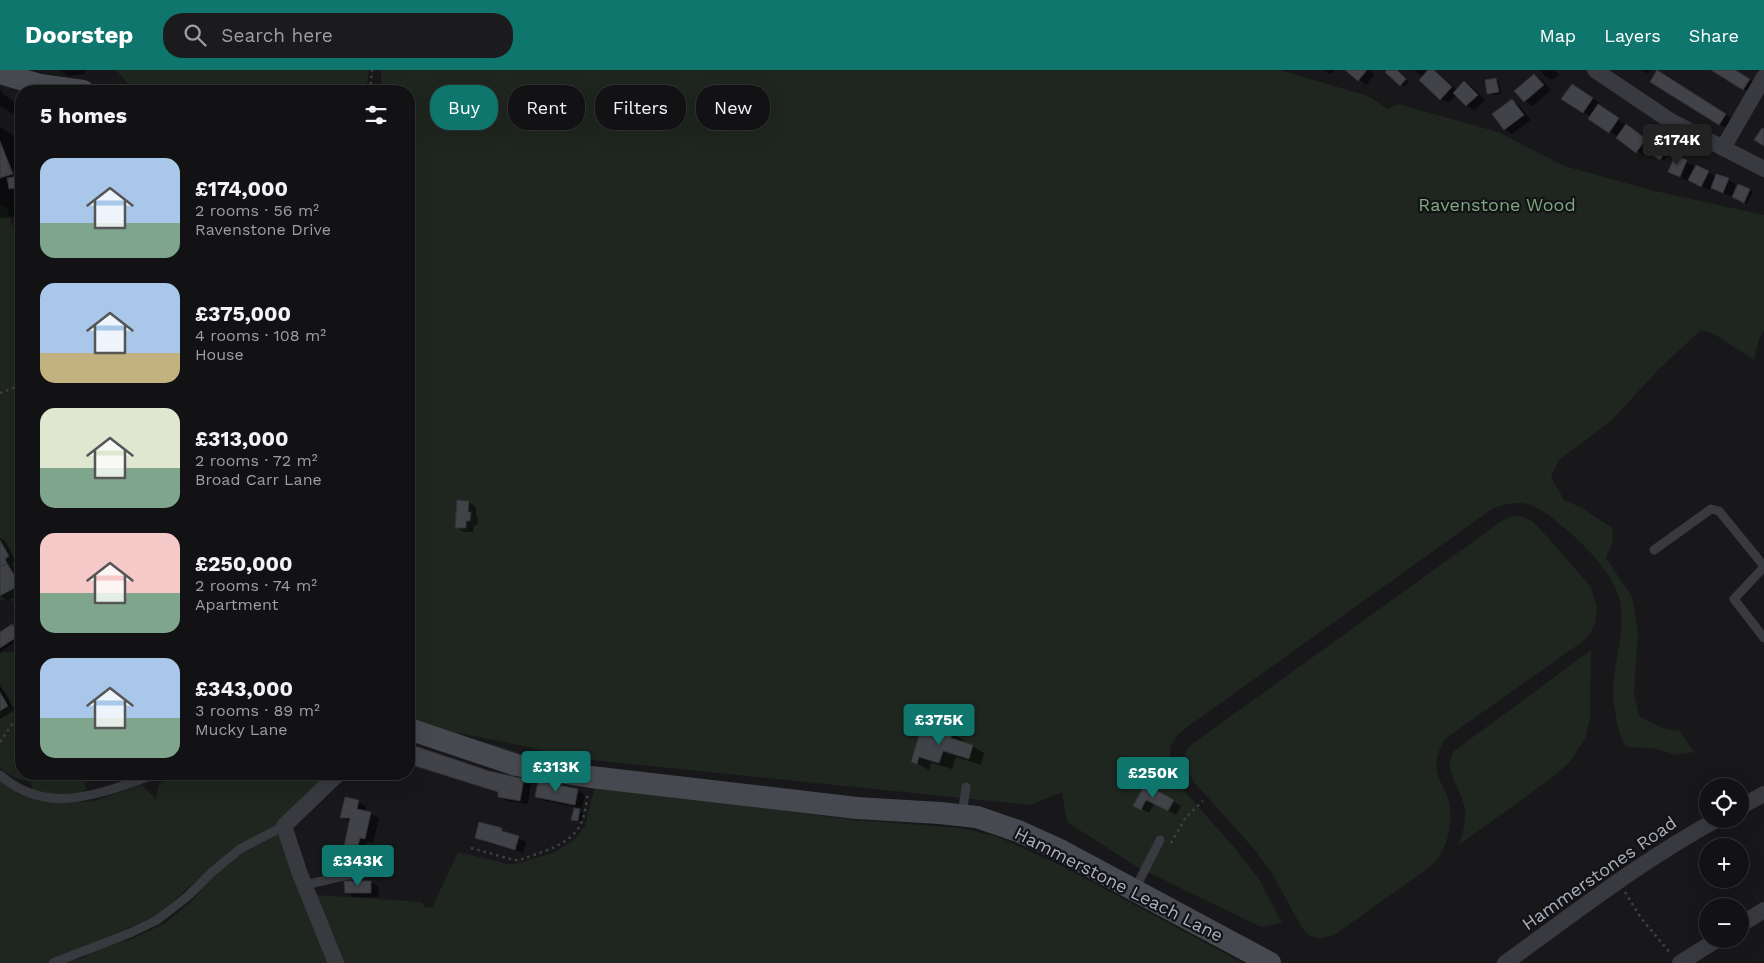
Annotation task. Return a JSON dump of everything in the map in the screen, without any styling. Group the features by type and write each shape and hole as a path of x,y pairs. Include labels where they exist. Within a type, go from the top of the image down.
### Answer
{"street":[{"path":"1595,70 1669,120 1764,169"},
{"path":"1759,70 1764,73"},
{"path":"0,73 40,85"},
{"path":"1723,148 1764,77"},
{"name":"Hammerstone Leach Lane","path":"415,731 516,765 591,777 857,808 977,817 1018,831 1058,849 1270,963"},
{"path":"332,780 284,826 336,963"},
{"path":"1749,802 1764,794"},
{"name":"Hammerstones Road","path":"1505,963 1618,881 1701,828"},
{"path":"1749,919 1764,910"},
{"path":"1676,959 1699,948"}],"lane":[{"path":"1654,550 1711,509 1719,511 1764,566 1734,599 1764,638"},
{"path":"0,775 33,794 62,798 86,797 138,780"},
{"path":"962,815 966,787"},
{"path":"52,963 130,933 157,920 188,896 212,872 240,849 284,826"},
{"path":"1134,891 1160,840"},
{"path":"305,885 348,875 361,875"}],"path":[{"path":"371,85 372,70"},
{"path":"0,393 15,387"},
{"path":"0,742 9,728 15,723"},
{"path":"471,848 520,860 555,848 580,826 583,820 591,777"},
{"path":"1170,845 1186,817 1203,801"},
{"path":"1618,881 1641,918 1676,959"}],"green space":[{"path":"116,70 369,70 367,85 129,85"},
{"name":"Ravenstone Wood","path":"381,70 1280,70 1368,96 1388,109 1398,104 1498,132 1564,166 1655,191 1764,215 1764,330 1759,339 1754,360 1714,334 1701,330 1659,369 1611,421 1559,460 1551,477 1564,500 1582,508 1612,528 1613,540 1606,558 1632,597 1638,632 1634,695 1639,716 1662,728 1680,731 1694,752 1677,755 1652,748 1626,746 1618,729 1613,698 1613,684 1622,618 1621,607 1613,584 1589,551 1561,525 1537,508 1521,503 1512,503 1492,509 1186,728 1177,736 1170,747 1170,762 1177,783 1234,847 1259,879 1282,923 1261,927 1139,868 1067,822 1062,792 1031,805 592,760 454,732 519,753 528,758 415,733 415,85 381,85"},
{"path":"0,205 6,206 15,233 15,576 5,559 9,556 0,540"},
{"path":"1513,516 1521,516 1532,521 1591,587 1597,607 1595,623 1590,634 1582,642 1446,738 1438,753 1436,764 1440,781 1450,806 1450,824 1447,841 1434,863 1334,935 1324,938 1312,937 1302,928 1273,875 1255,850 1193,781 1186,768 1185,757 1188,747 1503,520"},
{"path":"15,588 15,602 0,600 0,597"},
{"path":"1591,650 1590,717 1586,737 1570,762 1550,779 1459,845 1464,826 1465,811 1462,798 1451,772 1451,758 1454,751"},
{"path":"15,651 15,777 0,767 0,711 11,706 9,698 0,684 0,654"},
{"path":"22,780 83,780 87,789 74,794 60,795 32,789 31,782"},
{"path":"168,780 325,780 276,825 224,857 157,915 45,963 0,963 0,781 19,792 72,802 94,801 141,784 156,799 159,784"},
{"path":"595,786 855,820 961,828 998,837 1060,865 1243,963 338,963 316,895 422,902 424,907 432,908 458,852 512,865 553,853 574,840 585,826"},
{"path":"279,833 333,963 62,963 82,958 109,944 129,940 164,924 191,902 211,878 229,862"}],"building":[{"path":"1345,70 1367,70 1358,81"},
{"path":"1387,70 1397,70 1406,79 1400,86 1385,72"},
{"path":"1428,70 1434,70 1452,87 1440,100 1419,80"},
{"path":"1657,70 1726,114 1719,125 1650,82"},
{"path":"1711,70 1735,70 1750,79 1743,90"},
{"path":"1534,74 1544,85 1524,102 1514,91"},
{"path":"1496,78 1499,92 1487,94 1485,80"},
{"path":"1464,81 1478,95 1466,106 1453,93"},
{"path":"1572,84 1593,98 1583,113 1561,99"},
{"path":"1512,99 1524,115 1504,130 1492,114"},
{"path":"1598,104 1619,118 1609,133 1588,119"},
{"path":"1626,124 1646,139 1636,153 1616,138"},
{"path":"1762,128 1764,129 1764,146 1754,140"},
{"path":"0,141 13,174 0,178"},
{"path":"1659,142 1668,148 1660,160 1651,154"},
{"path":"1675,155 1687,160 1680,177 1668,172"},
{"path":"1696,165 1709,171 1701,187 1688,180"},
{"path":"1716,174 1729,178 1723,193 1711,188"},
{"path":"15,177 15,188 9,189 7,178"},
{"path":"1738,184 1750,189 1744,203 1732,197"},
{"path":"457,500 469,501 468,512 471,512 470,521 466,521 466,528 455,528"},
{"path":"0,540 9,556 5,559 7,563 0,567"},
{"path":"7,563 15,576 15,588 0,596 0,567"},
{"path":"12,624 15,628 15,638 0,648 0,632"},
{"path":"0,692 8,706 0,711"},
{"path":"921,728 943,735 945,730 952,732 951,738 973,745 969,759 943,751 939,763 919,757 917,764 911,762"},
{"path":"415,746 489,771 524,779 520,801 498,797 498,792 415,766"},
{"path":"538,781 578,789 575,805 535,797"},
{"path":"1145,784 1174,800 1168,811 1146,800 1141,810 1133,806"},
{"path":"345,797 359,800 357,809 371,812 365,839 360,838 356,853 362,854 359,870 340,866 350,818 340,818"},
{"path":"574,808 580,809 578,821 571,820"},
{"path":"479,822 502,828 502,831 519,836 515,850 475,838"},
{"path":"344,881 371,881 371,893 345,893"}]}
